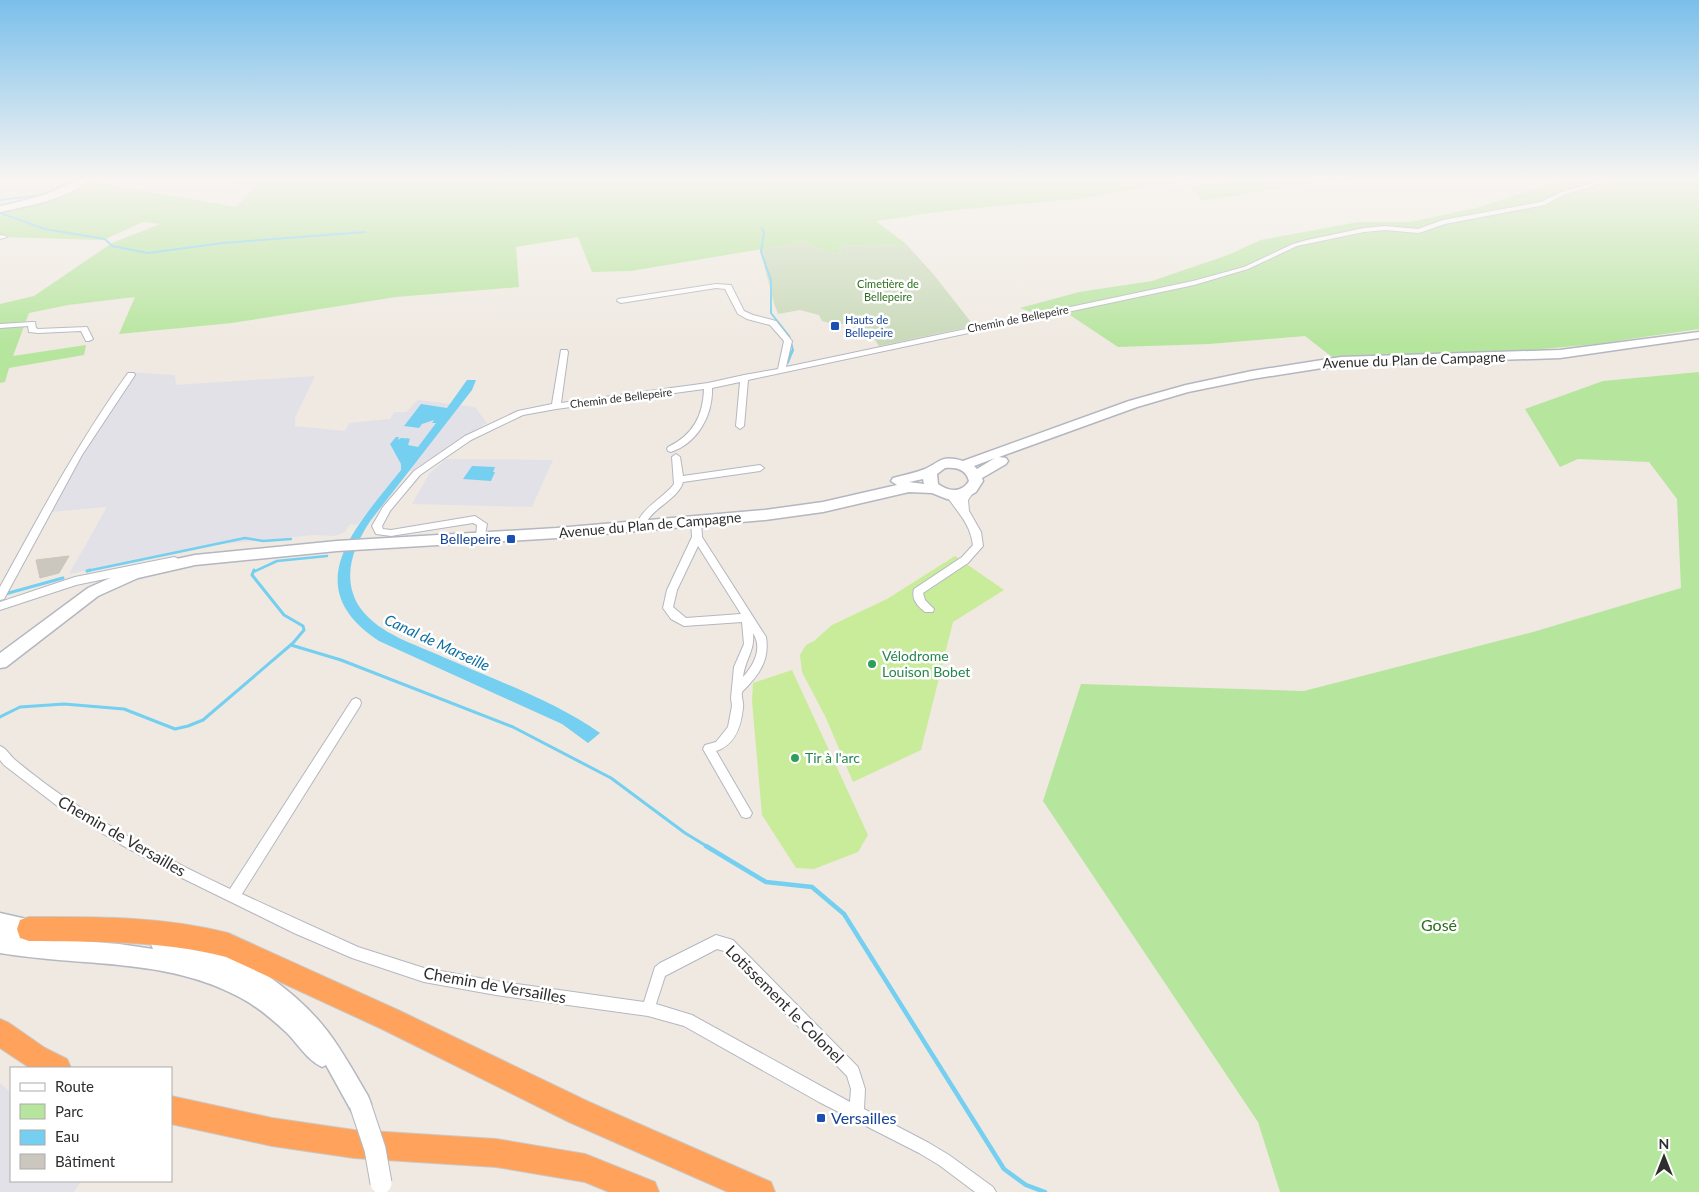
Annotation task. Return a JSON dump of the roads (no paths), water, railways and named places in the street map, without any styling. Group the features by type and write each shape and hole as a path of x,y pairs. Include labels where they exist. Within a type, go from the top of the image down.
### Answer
{"highway":[{"path":"29,929 168,933 202,937 228,945 374,1012 579,1112 760,1192"},
{"path":"0,1032 36,1057 56,1067"},
{"path":"172,1110 272,1132 354,1144 496,1154 545,1161 585,1168 645,1192"}],"main road":[{"name":"Avenue du Plan de Campagne","path":"964,465 1125,407 1186,389 1252,374 1341,361 1560,354 1699,336"},
{"name":"Avenue du Plan de Campagne","path":"975,476 1006,458 1144,406 1179,396 1253,380 1340,366 1558,358 1699,340"},
{"path":"956,463 964,465 975,476 974,486 970,490 951,495 935,489 929,481 930,472 941,464 956,463"},
{"name":"Avenue du Plan de Campagne","path":"0,662 94,592 108,584 153,568 195,560 758,508 824,499 930,472"},
{"name":"Avenue du Plan de Campagne","path":"482,534 765,515 824,507 909,487 935,489"},
{"path":"0,923 29,929 169,945 207,955 240,971 267,988 315,1032 335,1059 354,1095 375,1149 382,1188"},
{"path":"0,943 22,947 148,956 198,968 234,984 264,1002 294,1024 354,1095"}],"street":[{"name":"Chemin de Bellepeire","path":"482,534 481,521 470,519 391,533 381,533 377,530 377,526 386,509 402,498 424,468 448,451 493,425 521,413 556,406 708,386 1194,283 1246,268 1294,245 1347,234"},
{"path":"621,301 716,286 728,287 741,312 750,317 773,323 788,340 782,369"},
{"path":"0,326 26,323 32,324 32,330 38,331 84,329 89,339"},
{"path":"556,406 564,352"},
{"path":"0,596 80,450 103,413 131,375"},
{"path":"740,426 744,377"},
{"path":"644,519 650,510 675,490 679,480 674,453 694,434 701,424 708,395 708,386"},
{"path":"679,480 760,468"},
{"path":"964,511 963,500 970,490"},
{"path":"929,609 920,602 918,592 965,560 978,546 976,532 964,511 951,495"},
{"path":"696,521 697,537 668,601 668,608 679,620 693,622 748,618"},
{"path":"697,537 761,637 763,656 759,667 737,690"},
{"path":"5,605 65,591 72,587 75,581 159,562 195,560"},
{"path":"746,813 709,749 720,745 730,735 734,727 738,706 736,698 740,662 749,644 748,618"},
{"path":"233,896 356,703"},
{"name":"Chemin de Versailles","path":"3,756 64,804 124,840 186,874 300,928 358,953 424,975 496,988 648,1009 687,1020 824,1097 944,1160 988,1192"},
{"name":"Lotissement le Colonel","path":"648,1009 656,980 665,968 716,942 728,945 853,1072 858,1089 856,1113"}],"water":[{"path":"467,380 476,380 472,390 365,530 354,552 351,563 351,587 361,609 378,626 410,643 503,682 563,710 600,733 588,743 562,724 379,641 354,620 341,599 338,577 342,556 353,534 368,512 401,470 401,464 390,444 396,437 399,437 398,440 401,438 405,438 404,440 406,438 410,439 408,445 418,447 436,423 432,423 434,420 422,424 419,428 404,426 421,404 447,408"},
{"path":"472,466 495,467 491,481 463,479"}],"waterway":[{"path":"73,234 105,239 112,246 148,253 223,243 344,234"},
{"path":"764,234 761,252 771,280 771,313 789,336 793,350 792,353"},
{"path":"788,362 792,351"},
{"path":"90,570 87,571 245,538 263,541 291,539"},
{"path":"253,572 277,561 327,556"},
{"path":"0,717 20,707 64,704 124,709 175,729 203,720 293,643 304,630 303,626 284,615 252,575 253,572"},
{"path":"5,594 63,578"},
{"path":"291,645 341,660 513,727 611,778 685,833 708,847"},
{"path":"706,846 766,882 812,887 844,914 1004,1169 1026,1185 1045,1192"}],"place":[{"name":"Hauts de Bellepeire","path":"835,326"},
{"name":"Bellepeire","path":"511,539"},
{"name":"Vélodrome Louison Bobet","path":"872,664"},
{"name":"Tir à l'arc","path":"795,758"},
{"name":"Versailles","path":"821,1118"}],"park label":[{"name":"Cimetière de Bellepeire","path":"888,290"},
{"name":"Gosé","path":"1439,925"}],"water label":[{"name":"Canal de Marseille","path":"437,643"}]}
